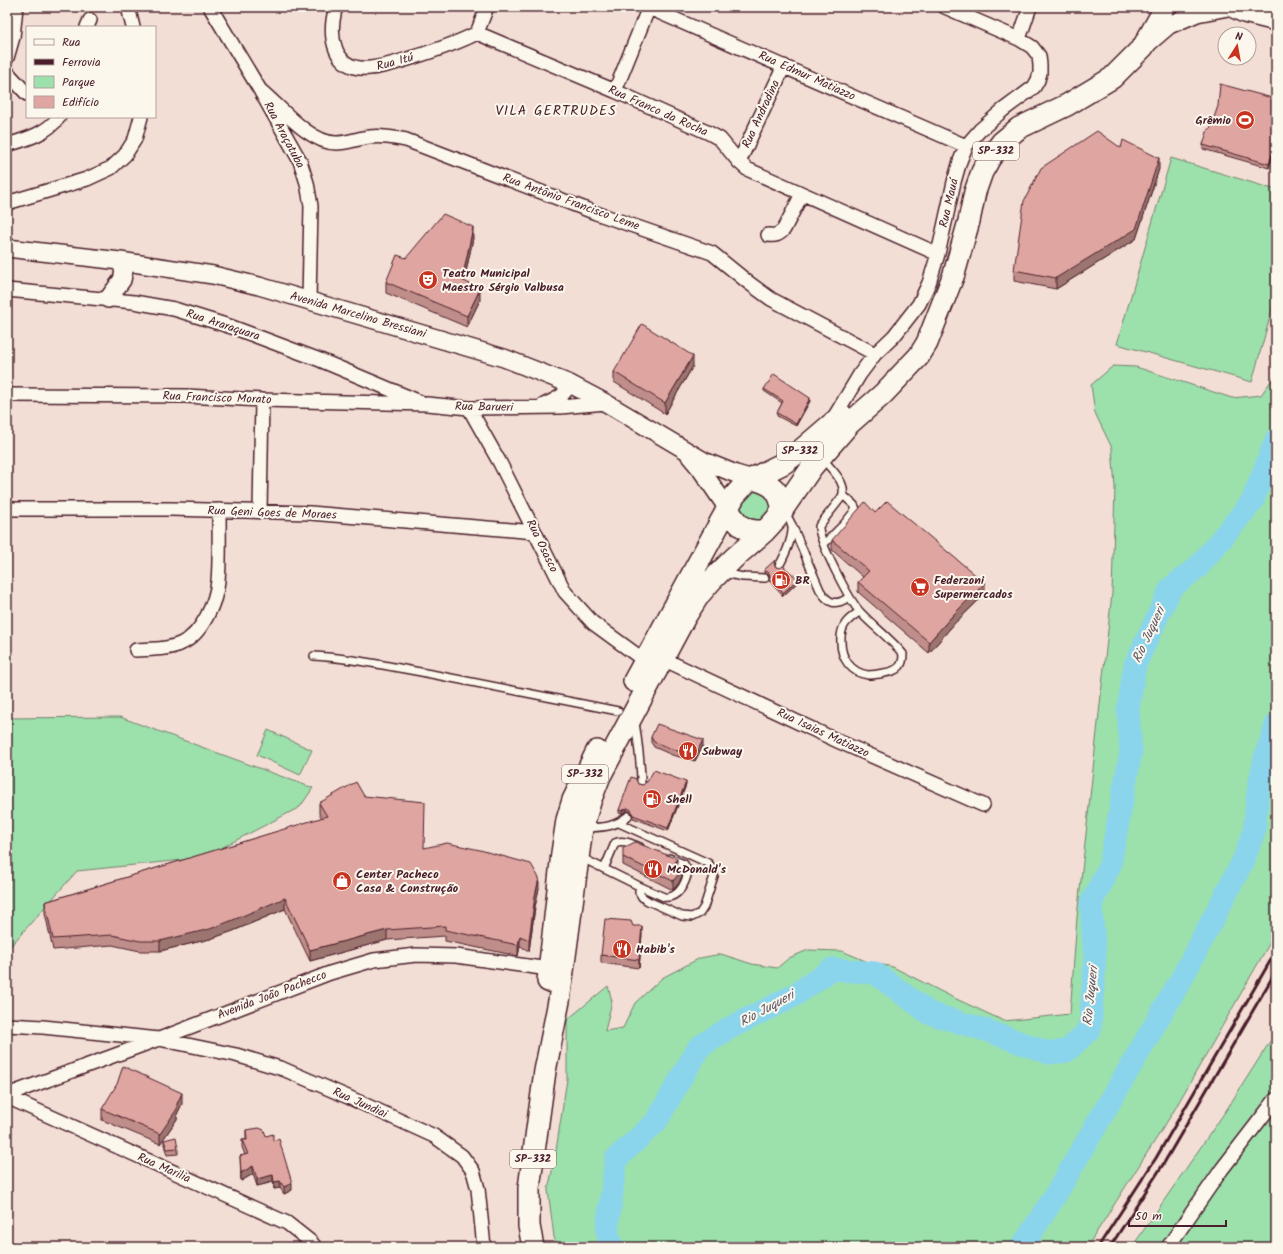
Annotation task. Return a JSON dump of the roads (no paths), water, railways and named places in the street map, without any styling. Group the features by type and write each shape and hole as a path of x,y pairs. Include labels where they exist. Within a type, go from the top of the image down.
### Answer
{"main road":[{"name":"SP-332","path":"654,660 699,595 720,572 765,531 787,517 821,455 850,423 883,394 919,356 927,343 954,274 970,221 975,192 982,172 1002,142 1019,128 1067,105 1112,78 1144,47 1164,7"},
{"name":"SP-332","path":"544,1071 544,1038 549,969 562,853 573,800 584,776 626,712 654,660 735,495 748,481 784,463 828,427 853,405 935,322"},
{"path":"753,478 763,481 775,489 787,517"},
{"path":"728,509 737,523 743,528 750,531 765,531"},
{"name":"SP-332","path":"533,1247 529,1226 529,1188 544,1071 559,1001 582,828 590,799 626,712"}],"street":[{"path":"7,58 13,37 16,7"},
{"path":"128,7 133,26"},
{"name":"Rua Araçatuba","path":"210,7 260,90 300,161 307,183 311,206 309,301"},
{"name":"Rua Itú","path":"336,7 333,17 332,31 335,48 341,59 358,68 369,69 390,64 460,42 477,33"},
{"path":"477,33 487,7"},
{"path":"615,91 648,7"},
{"name":"Rua Edmur Matiazzo","path":"648,7 966,146"},
{"path":"944,7 1019,39 1030,7"},
{"path":"1144,47 1169,25 1197,13 1228,7 1244,14 1276,22"},
{"name":"Rua Franco da Rocha","path":"477,33 615,91 709,133 720,139 739,162 747,169 938,254"},
{"name":"Rua Mauá","path":"828,427 860,374 875,354 894,336 919,304 929,283 938,254 954,182 966,146 980,130 1003,110 1034,87 1038,80 1040,65 1039,56 1032,47 1019,39"},
{"name":"Rua Andradina","path":"739,162 784,66"},
{"path":"7,72 26,93"},
{"name":"Rua Antônio Francisco Leme","path":"260,90 307,132 327,142 336,143 369,137 385,136 406,140 596,213 712,253 771,298 875,354"},
{"path":"7,203 87,179 111,168 125,155 135,139 141,118"},
{"path":"7,145 26,140 42,133 53,119"},
{"path":"768,235 774,236 784,229 802,194"},
{"name":"Avenida Marcelino Bressiani","path":"7,248 120,261 213,275 259,286 504,358 570,384 606,403 704,461 722,469 753,478"},
{"path":"108,299 122,280 124,271 120,261"},
{"name":"Rua Araraquara","path":"7,290 108,299 174,309 232,327 320,360 427,404"},
{"name":"Rua Barueri","path":"540,407 561,396 566,392 570,384"},
{"name":"Rua Francisco Morato","path":"7,395 186,396 262,400 427,404"},
{"path":"260,511 262,400"},
{"name":"Rua Barueri","path":"427,404 469,408 578,406 606,403"},
{"name":"Rua Osasco","path":"469,408 500,463 565,592 594,623 654,660"},
{"path":"686,451 700,468 728,509"},
{"name":"Rua Geni Goes de Moraes","path":"7,508 260,511 318,514 535,532"},
{"path":"136,650 168,648 182,643 194,635 202,625 211,607 218,582 219,510"},
{"name":"Rua Isaias Matiazzo","path":"654,660 983,805"},
{"name":"Avenida João Pachecco","path":"7,1096 330,973 374,960 416,955 456,956 549,969"},
{"name":"Rua Jundiai","path":"7,1025 43,1027 159,1039 236,1055 283,1069 434,1136 462,1156 473,1170 478,1188 484,1247"},
{"name":"Rua Marilia","path":"7,1096 287,1223 315,1247"},
{"path":"1168,1247 1222,1169 1276,1099"}],"lane":[{"path":"821,455 842,484 843,494 856,509 824,544"},
{"path":"843,494 819,526 818,530 830,560 849,597 859,612 903,654 902,662 892,672 868,675 853,669 843,655 840,635 843,626 849,618 859,612"},
{"path":"779,566 784,558 790,538 787,517"},
{"path":"787,517 825,598 831,602 839,603 849,597"},
{"path":"720,572 743,577 765,578"},
{"path":"314,656 336,657 384,665 626,712 639,748 641,783"},
{"path":"582,828 608,827 619,823 628,816"},
{"path":"619,823 708,864 713,869 714,876 704,907 700,913 692,917 682,916 648,901 642,897 639,892 639,886"},
{"path":"604,869 613,846 618,841 626,841 648,850"},
{"path":"578,856 664,897 673,896 677,894 685,881 688,868 684,864 663,856"}],"waterway":[{"name":"Rio Juqueri","path":"612,1247 607,1231 616,1159 656,1122 699,1047 728,1029 795,995 832,969 875,973 929,1013 988,1031 1049,1053 1067,1051 1090,1029 1095,959 1091,904 1110,865 1131,752 1128,710 1135,665 1171,588 1198,567 1252,502 1276,440"},
{"path":"1022,1247 1055,1196 1182,978 1243,861 1254,832 1258,791 1265,758 1276,725"}],"railway":[{"path":"1098,1247 1156,1158 1276,951"},
{"path":"1110,1247 1164,1163 1276,971"}],"place":[{"name":"Grêmio","path":"1245,120"},
{"name":"Teatro Municipal Maestro Sérgio Valbusa","path":"428,280"},
{"name":"BR","path":"781,580"},
{"name":"Federzoni Supermercados","path":"920,587"},
{"name":"Subway","path":"688,751"},
{"name":"Shell","path":"652,799"},
{"name":"McDonald's","path":"653,869"},
{"name":"Center Pacheco Casa & Construção","path":"342,881"},
{"name":"Habib's","path":"622,949"}],"district":[{"name":"VILA GERTRUDES","path":"556,111"}]}
